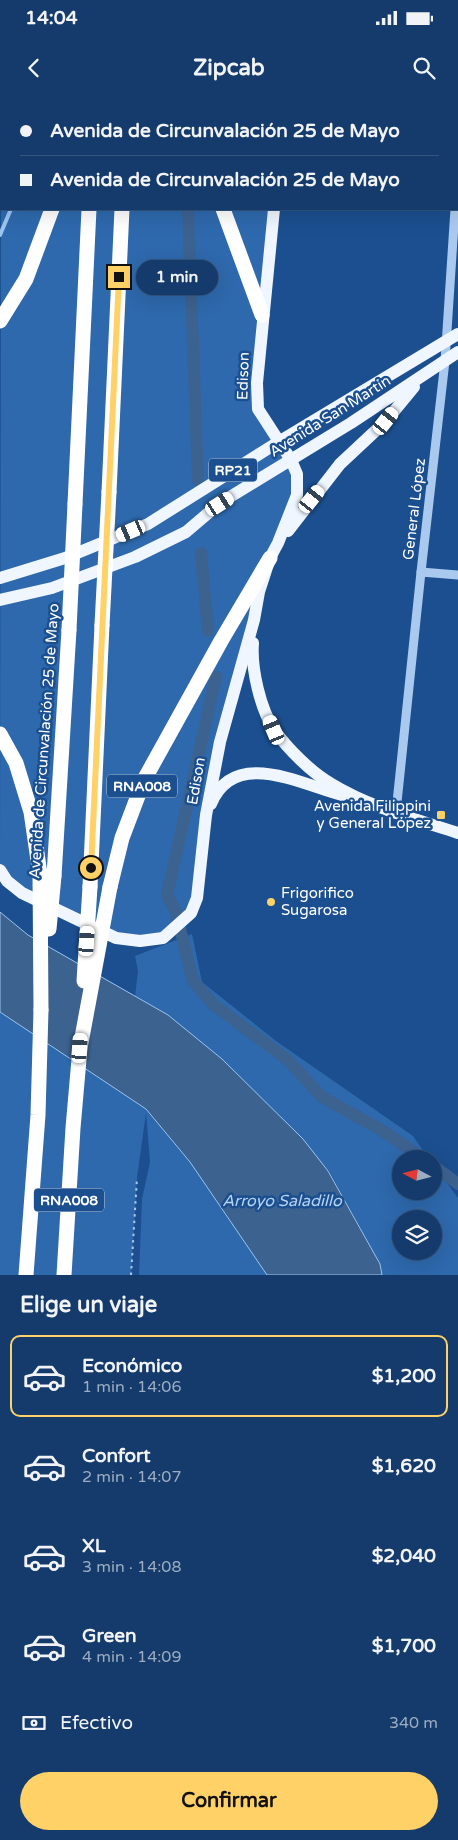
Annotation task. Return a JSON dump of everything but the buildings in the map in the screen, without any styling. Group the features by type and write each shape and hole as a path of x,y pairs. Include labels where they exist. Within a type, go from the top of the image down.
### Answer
{"highway":[{"path":"0,321 26,279 52,210"},
{"name":"Avenida de Circunvalación 25 de Mayo","path":"47,875 69,630 89,210"},
{"name":"RNA008","path":"64,1275 90,887 122,210"},
{"path":"223,210 262,315"},
{"name":"RNA008","path":"80,1048 110,887 122,838 144,780 192,692 270,558"},
{"path":"0,734 16,763 47,875"},
{"name":"RNA008","path":"26,1275 38,1115 47,875"}],"main road":[{"name":"Edison","path":"0,870 7,881 22,893 116,938 140,941 163,938 191,914 196,898 206,815 220,742 254,620 259,592 270,558 298,495 297,474 291,460 258,409 257,383 262,315 274,210"},
{"name":"Avenida San Martín","path":"0,578 65,558 148,524 280,441 458,334"},
{"name":"Avenida San Martín","path":"0,600 52,588 136,557 186,532 220,504 423,377 458,352"},
{"path":"278,543 340,464 386,421 423,377"},
{"path":"254,620 252,658 259,696 274,730 304,763 329,783 366,802"},
{"path":"206,815 213,799 222,787 235,778 253,772 278,775 328,792 366,802 458,834"}],"street":[{"name":"General López","path":"396,812 445,361 454,210"},
{"path":"421,572 458,575"}],"path":[{"path":"131,1275 137,1178"}],"shaded area":[{"path":"1,210 274,210 258,409 297,474 238,678 197,898 163,938 116,938 22,893 0,870"},
{"path":"192,934 202,982 276,1041 413,1136 423,1150 392,1150 392,1200 442,1200 442,1176 458,1198 458,1275 382,1275 380,1264 329,1171 168,1015 135,996 138,971 135,956"},
{"path":"0,1012 146,1109 190,1162 267,1275 139,1275 142,1199 150,1162 146,1113 137,1178 131,1275 0,1275"}],"water":[{"name":"Arroyo Saladillo","path":"0,912 28,935 168,1015 222,1059 303,1139 328,1171 380,1264 382,1275 267,1275 190,1162 146,1109 0,1012"}],"waterway":[{"path":"0,235 11,210"},
{"path":"188,210 198,480"},
{"path":"201,553 208,631"},
{"path":"216,677 167,895 176,912 193,981 214,1005 288,1060 322,1097 383,1131 411,1150"},
{"path":"442,1172 458,1184"}],"place":[{"name":"Avenida Filippini y General López","path":"441,815"},
{"name":"Frigorifico Sugarosa","path":"271,902"}],"route":[{"path":"91,868 119,277"}]}
